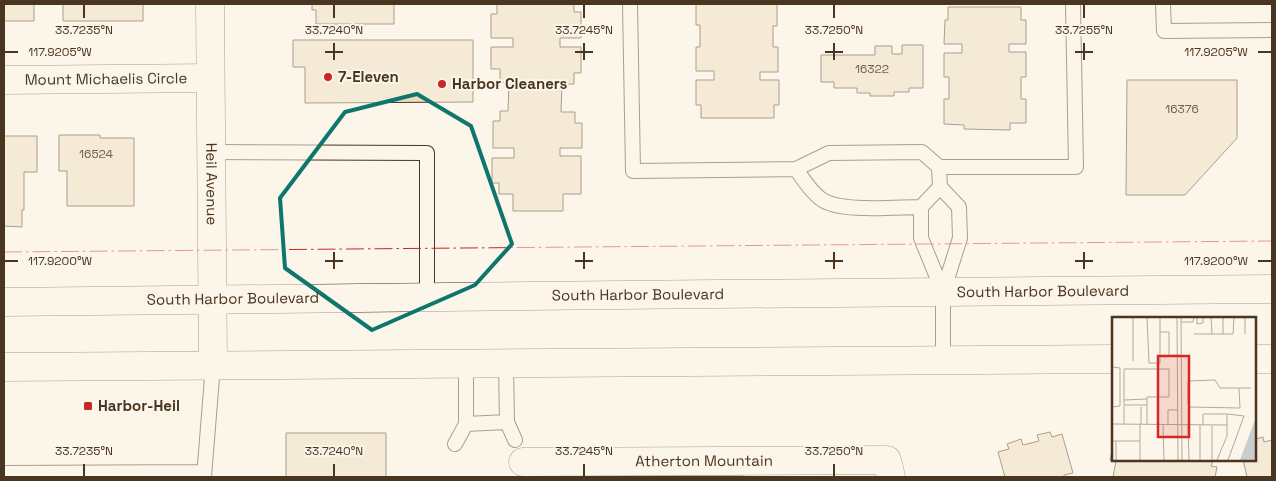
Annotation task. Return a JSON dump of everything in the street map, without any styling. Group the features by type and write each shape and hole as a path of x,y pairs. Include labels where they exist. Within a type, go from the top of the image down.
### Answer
{"main road":[{"name":"Heil Avenue","path":"210,4 213,365"},
{"name":"Mount Michaelis Circle","path":"4,80 210,78"},
{"name":"South Harbor Boulevard","path":"4,302 212,298 1272,288"},
{"path":"4,367 1112,359"},
{"path":"1256,359 1272,359"},
{"name":"Atherton Mountain","path":"519,451 889,469"}],"lane":[{"path":"630,4 633,171 796,170 829,153 922,152 939,166 1076,167 1073,4"},
{"path":"1163,4 1164,31 1272,30"},
{"path":"211,152 427,153 427,296"},
{"path":"939,166 940,187 959,207 960,238 943,292 943,360"},
{"path":"796,170 820,199 832,205 844,208 921,207"},
{"path":"940,187 921,207 921,238 943,292"},
{"path":"455,444 466,424 466,363"},
{"path":"506,363 507,422 519,451"},
{"path":"4,473 204,475 213,365"},
{"path":"466,424 507,422"}],"highlighted area":[{"path":"417,94 471,126 512,244 475,285 372,330 285,268 280,198 345,112"}],"building":[{"path":"4,4 34,4 34,21 4,21"},
{"path":"63,4 143,4 143,21 63,21"},
{"path":"312,4 394,4 394,24 316,24 316,10 312,10"},
{"path":"497,4 574,4 574,12 581,12 581,38 560,38 560,47 581,47 581,73 574,73 574,84 562,84 561,112 575,112 575,123 582,123 582,148 560,148 560,156 581,156 581,194 563,194 563,211 513,211 513,194 499,194 499,183 492,183 492,158 514,158 514,148 493,148 493,121 500,121 500,111 508,111 509,83 500,82 500,69 491,69 491,47 513,47 513,38 491,38 491,14 497,14"},
{"path":"696,4 777,4 777,26 773,26 773,47 778,47 778,72 760,72 760,80 779,80 779,105 774,105 774,118 701,118 701,105 696,105 696,80 714,80 714,71 696,71 696,47 700,47 700,25 696,25"},
{"path":"948,7 1021,7 1021,20 1026,20 1026,44 1009,44 1009,52 1026,52 1026,77 1021,77 1021,99 1026,99 1026,123 1010,123 1010,130 964,129 964,125 944,124 944,99 949,99 949,77 944,77 944,53 962,53 962,44 944,44 945,20 948,20"},
{"path":"293,40 473,40 473,102 305,103 305,67 293,67"},
{"path":"902,45 923,45 923,88 909,88 909,92 894,92 894,96 870,96 870,93 857,93 857,88 834,88 834,82 821,82 821,55 875,55 875,46 892,46 892,54 902,54"},
{"path":"1127,80 1237,80 1237,138 1185,195 1126,195"},
{"path":"59,135 100,135 100,138 134,138 134,206 67,206 67,171 59,171"},
{"path":"4,136 37,136 37,172 24,172 22,227 4,226"},
{"path":"1050,432 1052,437 1062,434 1073,473 1064,475 1064,477 1005,477 998,452 1009,449 1007,444 1021,439 1023,445 1039,441 1037,435"},
{"path":"286,433 386,433 386,477 286,477"},
{"path":"1263,437 1264,442 1272,440 1272,477 1247,477 1243,461 1256,461 1256,439"},
{"path":"1116,461 1213,461 1211,466 1217,467 1215,477 1113,477"},
{"path":"743,475 743,477 575,477 575,476"}],"power":[{"path":"4,252 1272,241"}],"place":[{"name":"7-Eleven","path":"328,77"},
{"name":"Harbor Cleaners","path":"442,84"},
{"name":"Harbor-Heil","path":"88,406"}]}
